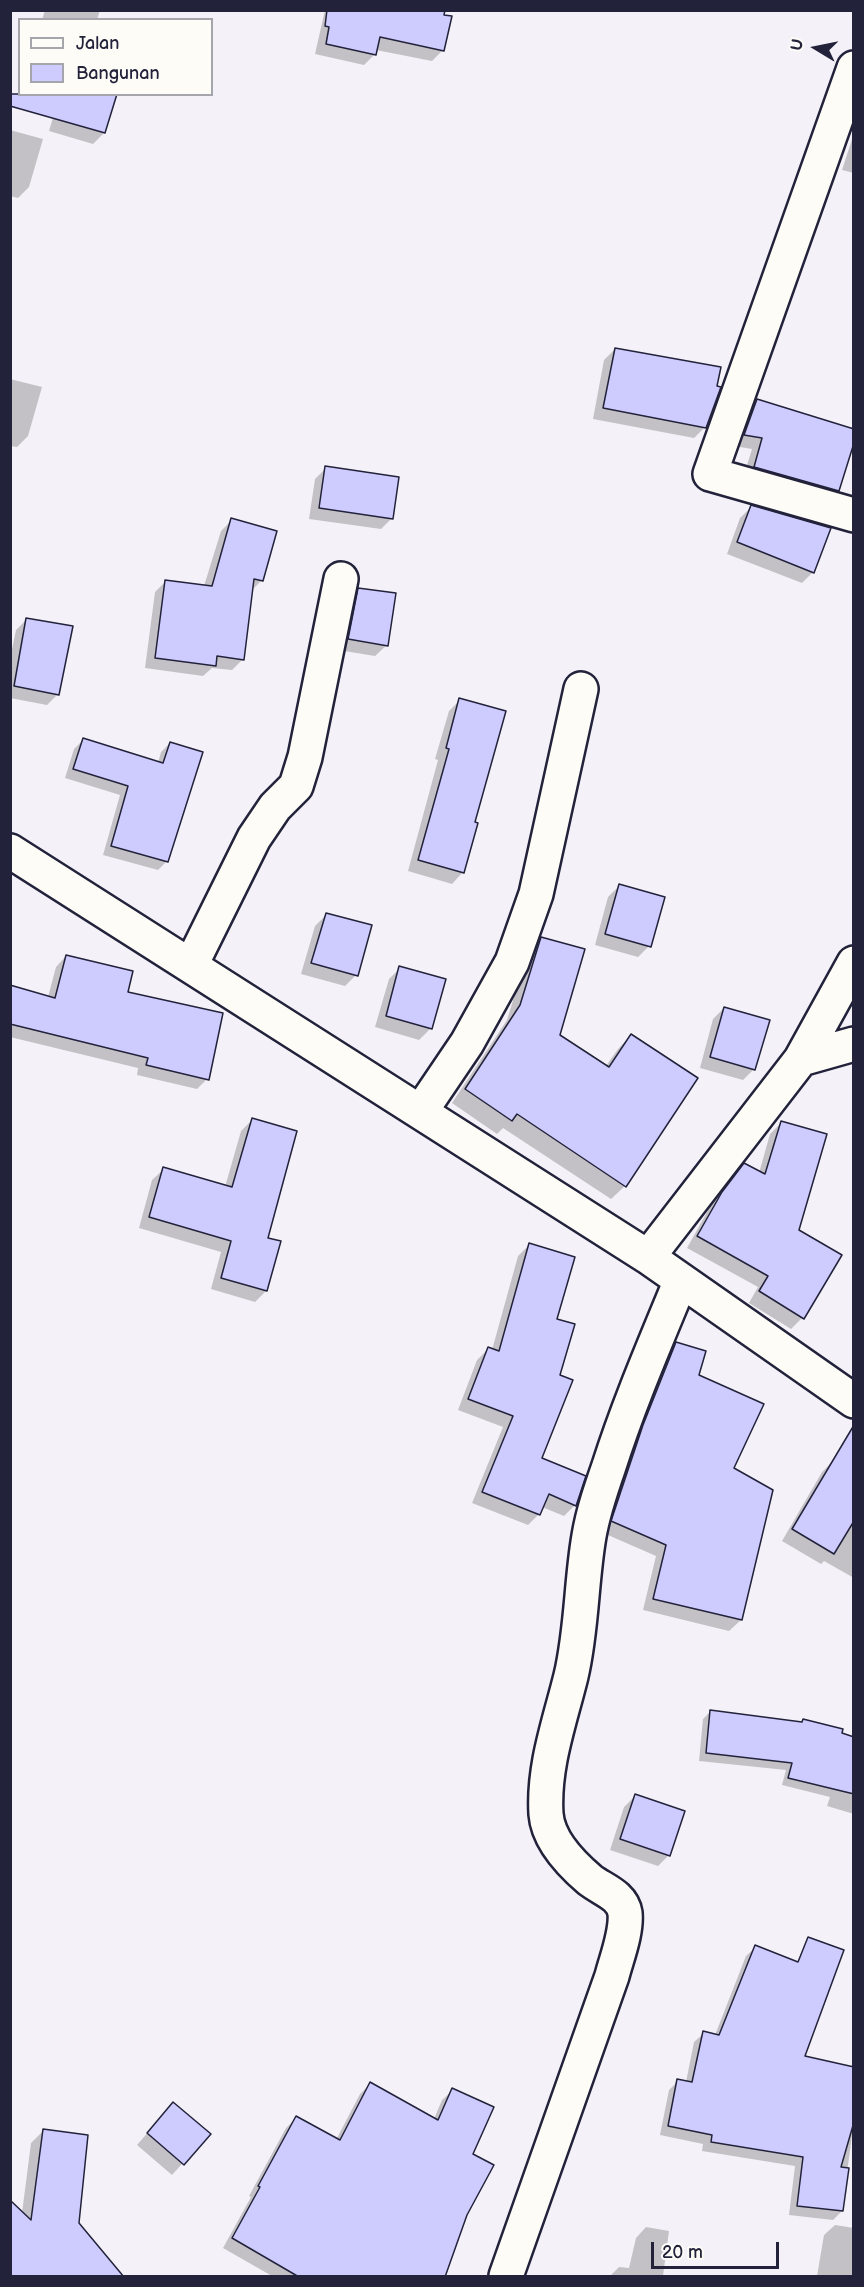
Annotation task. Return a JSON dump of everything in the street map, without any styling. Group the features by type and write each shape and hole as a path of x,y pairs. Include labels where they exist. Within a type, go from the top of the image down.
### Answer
{"street":[{"path":"854,68 710,474 854,515"},
{"path":"191,965 254,838 275,807 296,786 305,757 341,579"},
{"path":"421,1112 467,1043 512,962 536,894 581,689"},
{"path":"10,851 648,1257 854,1401"},
{"path":"648,1257 801,1059 854,963"},
{"path":"801,1059 854,1044"},
{"path":"506,2277 612,1976 623,1929 625,1912 617,1898 590,1880 553,1839 546,1816 546,1774 571,1676 580,1624 589,1535 600,1493 620,1430 681,1280"}],"building":[{"path":"327,10 445,10 444,15 452,16 444,51 380,37 376,55 326,44 329,27 325,26"},
{"path":"10,94 18,94 18,96 116,96 105,133 10,106"},
{"path":"615,348 721,367 717,386 721,387 706,428 603,408"},
{"path":"757,399 854,429 854,443 839,491 754,467 762,438 744,435"},
{"path":"325,466 399,477 393,519 319,508"},
{"path":"751,505 831,528 814,573 737,542"},
{"path":"231,518 277,531 263,581 254,579 244,660 217,656 216,666 155,658 165,580 212,586"},
{"path":"358,588 396,593 388,646 348,639"},
{"path":"26,618 73,626 59,695 14,686"},
{"path":"459,698 506,711 475,822 478,823 464,873 418,860 449,749 446,748"},
{"path":"83,738 163,763 170,742 203,752 168,862 111,846 128,786 73,769"},
{"path":"619,884 665,897 651,947 605,934"},
{"path":"326,913 372,925 358,976 311,963"},
{"path":"541,937 585,949 560,1035 609,1067 631,1034 698,1078 626,1187 517,1114 512,1121 465,1089 520,1005"},
{"path":"66,955 133,971 128,992 223,1013 209,1080 146,1065 148,1058 10,1024 10,985 55,998"},
{"path":"399,966 446,979 432,1029 386,1016"},
{"path":"724,1007 770,1020 755,1070 710,1057"},
{"path":"252,1118 297,1131 268,1238 281,1241 267,1291 221,1278 231,1241 149,1217 163,1167 232,1187"},
{"path":"781,1121 827,1134 799,1230 842,1255 804,1319 759,1291 768,1276 697,1236 722,1192 744,1163 765,1174"},
{"path":"529,1243 575,1257 557,1319 575,1324 560,1375 573,1380 542,1458 586,1476 576,1506 549,1494 540,1515 482,1492 513,1416 468,1399 488,1347 499,1351"},
{"path":"676,1342 706,1351 699,1375 764,1404 734,1468 773,1490 742,1620 653,1599 666,1545 611,1521 643,1425"},
{"path":"854,1425 854,1521 834,1554 792,1529"},
{"path":"710,1710 802,1722 803,1719 843,1729 842,1733 854,1737 854,1794 788,1778 792,1763 706,1753"},
{"path":"635,1794 685,1811 670,1856 620,1839"},
{"path":"808,1937 844,1950 805,2056 854,2067 854,2122 841,2167 849,2168 843,2211 797,2206 803,2157 711,2142 712,2135 668,2126 677,2079 692,2082 703,2031 719,2035 755,1945 798,1962"},
{"path":"370,2082 438,2120 452,2088 494,2107 473,2154 494,2165 467,2215 445,2277 299,2277 232,2238 296,2116 340,2140"},
{"path":"173,2102 211,2134 184,2165 147,2133"},
{"path":"43,2129 88,2135 79,2223 124,2277 10,2277 10,2200 31,2220"}]}
